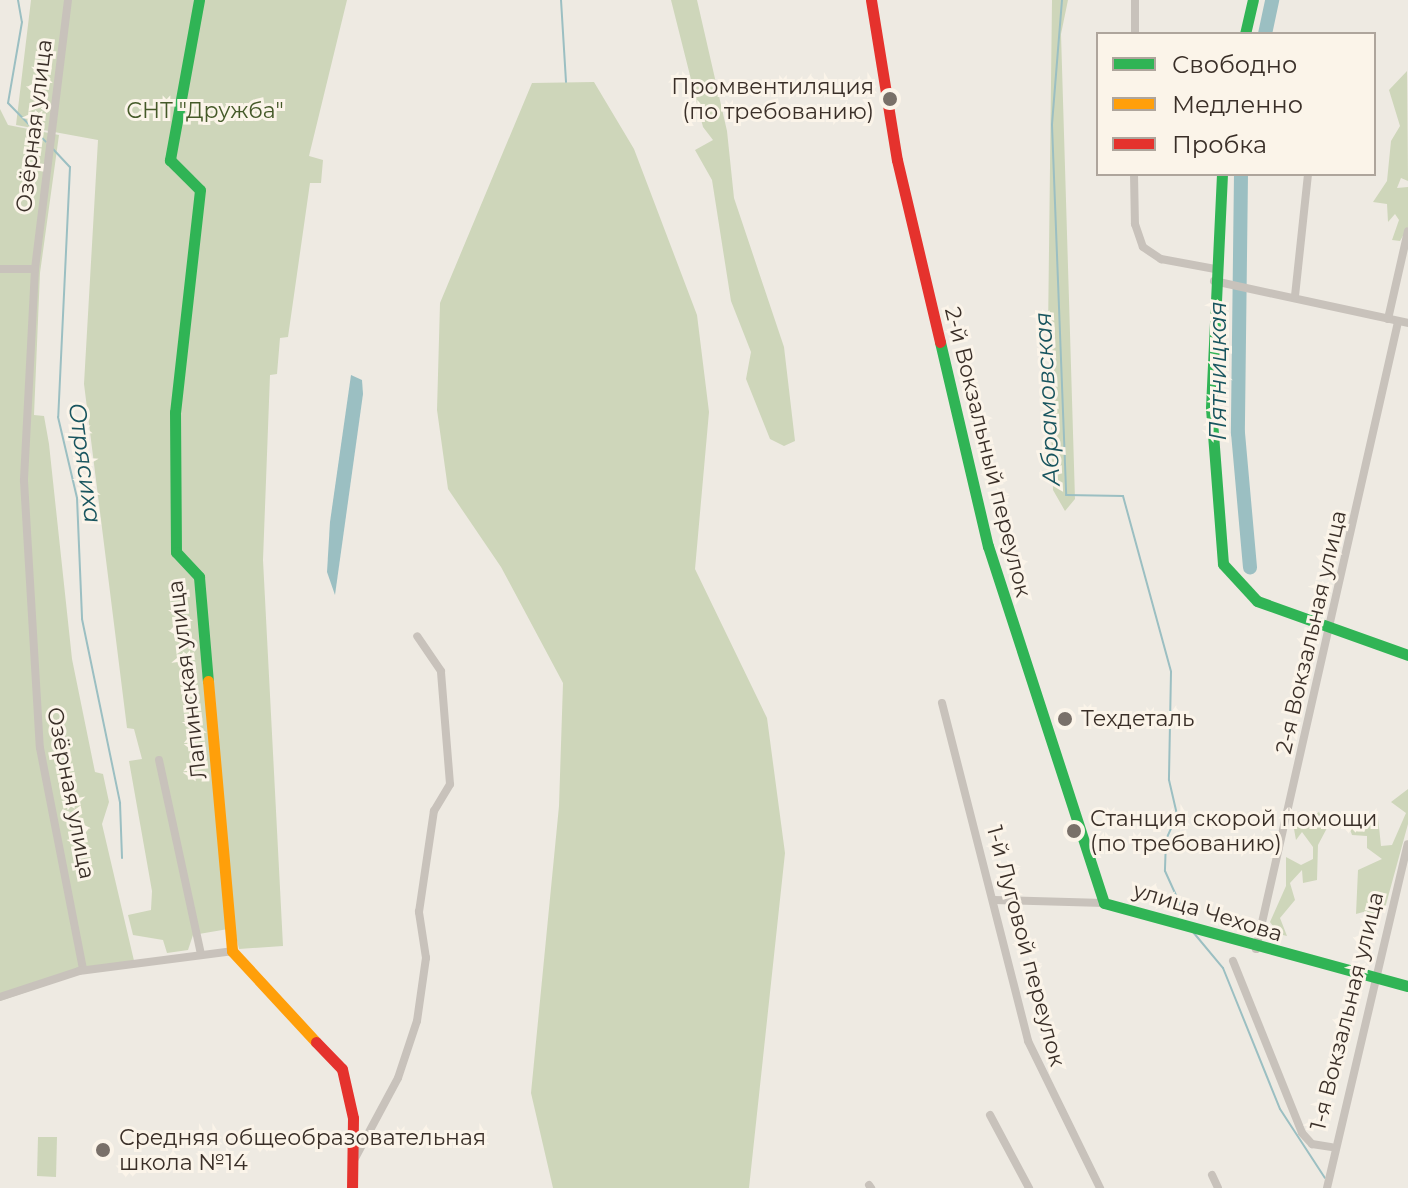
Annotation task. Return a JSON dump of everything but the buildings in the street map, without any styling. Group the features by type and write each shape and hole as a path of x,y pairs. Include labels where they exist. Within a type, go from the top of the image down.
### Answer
{"street":[{"name":"Озёрная улица","path":"68,0 35,269 24,481 36,716 83,970"},
{"name":"Лапинская улица","path":"199,0 170,160 200,190 175,412 176,552 199,577 232,951"},
{"name":"2-й Вокзальный переулок","path":"871,0 897,160 988,546 1104,903"},
{"path":"1135,0 1135,32"},
{"path":"1245,32 1253,0"},
{"path":"1134,176 1135,224 1143,247 1161,259 1403,322"},
{"path":"1222,176 1215,275 1216,530 1223,564 1240,589 1333,629 1408,655"},
{"path":"1295,296 1308,176"},
{"path":"1388,319 1408,231"},
{"path":"0,269 35,269"},
{"name":"2-я Вокзальная улица","path":"1256,949 1403,322"},
{"path":"350,1184 417,1021 426,958 419,912 434,811 450,784 441,671 417,636"},
{"name":"1-й Луговой переулок","path":"942,703 1035,1060 1100,1188"},
{"name":"Лапинская улица","path":"159,760 201,954"},
{"name":"1-я Вокзальная улица","path":"1327,1188 1332,1147 1408,844"},
{"name":"улица Чехова","path":"995,900 1104,903 1256,949 1408,986"},
{"path":"0,997 83,970 232,951 342,1069 353,1118 350,1184"},
{"path":"1233,961 1302,1133 1312,1144 1332,1147"},
{"path":"990,1115 1029,1188"},
{"path":"1212,1175 1218,1188"}],"green space":[{"name":"СНТ \"Дружба\"","path":"31,0 347,0 309,156 323,160 321,183 310,183 288,337 280,338 277,374 270,375 263,560 283,946 239,949 234,928 193,935 188,950 167,953 163,940 133,935 128,915 151,910 152,891 129,761 142,759 134,729 127,728 84,384 98,140 16,125"},
{"path":"671,0 697,0 727,131 734,198 784,347 795,441 784,446 770,439 746,379 751,352 731,301 712,180 695,150 713,140 703,127"},
{"path":"1052,0 1068,0 1061,34 1075,499 1065,511 1053,490 1048,333"},
{"path":"1407,71 1408,181 1401,178 1397,188 1408,187 1408,227 1400,241 1392,240 1399,220 1395,214 1388,222 1387,204 1373,202 1387,181 1391,141 1400,126 1389,90"},
{"path":"594,82 634,149 697,315 709,412 695,569 767,718 785,853 749,1188 553,1188 531,1093 559,806 563,683 501,567 448,489 437,410 440,303 532,83"},
{"path":"0,109 8,125 59,135 40,273 34,415 44,416 72,659 95,772 103,774 109,802 102,824 135,965 86,972 0,1001"},
{"path":"1408,789 1408,824 1385,908 1368,918 1367,911 1356,914 1358,870 1382,859 1367,848 1367,836 1352,835 1344,812 1378,817 1381,846 1392,845 1406,813 1391,802"},
{"path":"1319,812 1327,828 1318,845 1317,880 1303,883 1302,870 1290,883 1295,900 1280,918 1287,936 1279,934 1270,922 1286,886 1286,857 1301,865 1313,859 1313,847 1302,832 1296,840 1294,829"},
{"path":"38,1137 57,1137 56,1177 37,1176"}],"water":[{"path":"351,375 362,380 363,394 335,595 327,572 330,522"}],"waterway":[{"name":"Отрясиха","path":"18,0 22,22 8,103 46,142"},
{"path":"561,0 566,82"},
{"name":"Абрамовская","path":"1062,0 1052,125 1066,495 1123,496 1171,672 1169,780 1177,815 1166,840 1165,871 1185,915"},
{"name":"Пятницкая","path":"1265,32 1272,0"},
{"name":"Отрясиха","path":"53,149 70,167 58,417 77,498 82,619 120,803 122,858"},
{"name":"Пятницкая","path":"1241,176 1238,433 1250,567"},
{"name":"Абрамовская","path":"1193,932 1223,968 1280,1109 1325,1178"}],"traffic: fast":[{"path":"199,0 170,160 200,190 175,412 176,552 199,577 208,681"},
{"path":"1245,32 1253,0"},
{"path":"1222,176 1211,408 1223,564 1257,601 1408,655"},
{"path":"940,342 988,546 1104,903 1408,986"}],"traffic: slow":[{"path":"208,681 232,951 316,1042"}],"traffic: jam":[{"path":"871,0 897,160 940,342"},
{"path":"316,1042 342,1069 353,1118 352,1188"}],"place":[{"name":"Промвентиляция (по требованию)","path":"890,99"},
{"name":"Техдеталь","path":"1065,719"},
{"name":"Станция скорой помощи (по требованию)","path":"1074,831"},
{"name":"Средняя общеобразовательная школа №14","path":"103,1150"}]}
